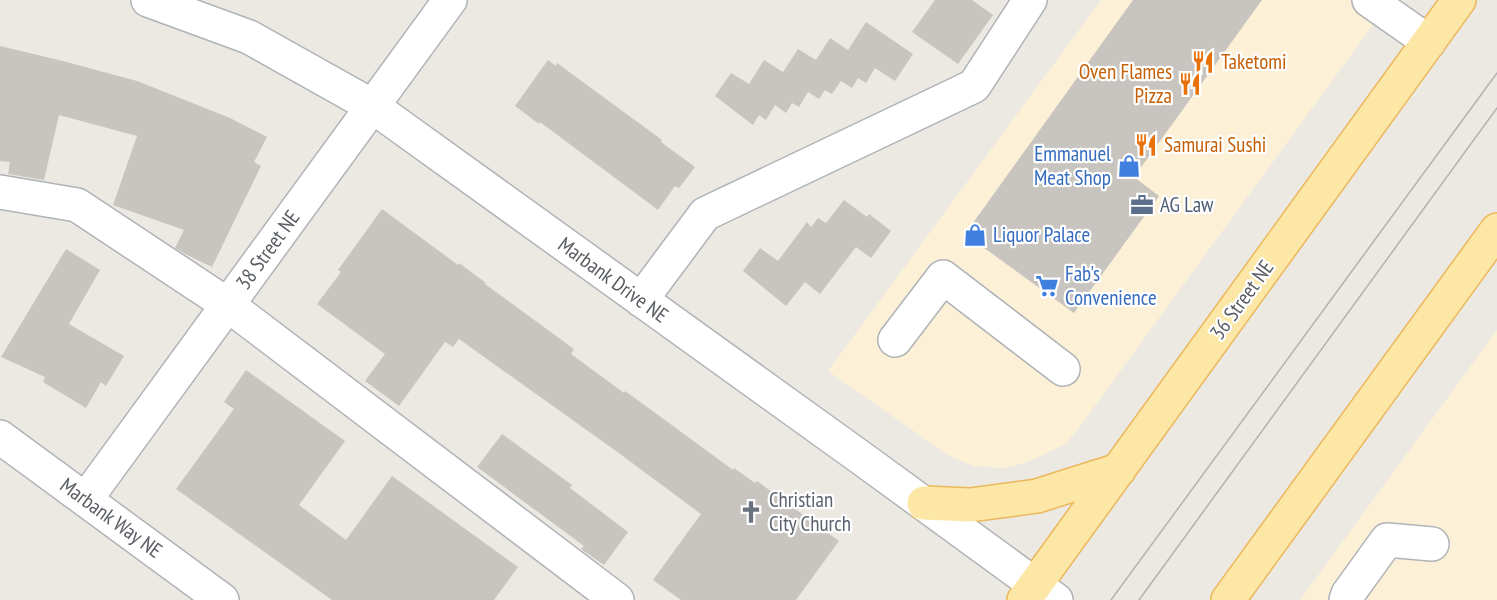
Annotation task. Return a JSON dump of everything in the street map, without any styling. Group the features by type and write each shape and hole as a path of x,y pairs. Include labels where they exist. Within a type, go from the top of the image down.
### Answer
{"main road":[{"name":"36 Street NE","path":"1038,595 1119,470 1459,0"},
{"path":"1241,592 1497,230"},
{"path":"924,503 970,505 1037,496 1119,470"}],"street":[{"name":"Marbank Drive NE","path":"148,0 249,37 372,106 924,503 1038,595"},
{"name":"38 Street NE","path":"86,499 450,0"},
{"path":"642,300 705,214 974,86 1030,0"},
{"path":"1369,0 1429,42"},
{"path":"0,192 77,205 228,305 616,600"},
{"path":"895,340 943,277 1063,369"},
{"name":"Marbank Way NE","path":"0,437 222,600"},
{"path":"1346,600 1387,540 1432,544"}],"shaded area":[{"path":"1101,0 1391,0 1066,444 1028,462 1003,468 974,466 951,457 828,371"},
{"path":"1497,330 1497,600 1300,600"}],"building":[{"path":"935,0 972,0 993,15 958,64 912,32"},
{"path":"1133,0 1262,0 1134,177 1159,196 1074,313 965,234"},
{"path":"866,22 913,54 895,81 875,68 866,83 858,78 852,88 841,81 832,94 825,90 819,99 808,92 799,107 792,103 786,113 775,105 766,120 759,115 753,125 715,96 731,73 749,84 764,60 783,72 798,49 816,60 830,38 848,50"},
{"path":"0,46 137,81 230,118 267,137 254,162 261,166 212,267 175,248 184,230 113,205 137,136 59,115 44,180 8,174 10,162 0,161"},
{"path":"548,60 556,66 557,63 695,167 679,188 675,186 658,210 515,106"},
{"path":"844,200 867,217 869,214 891,231 871,258 856,247 820,294 805,282 786,306 743,271 760,248 778,261 807,222 811,227 818,218 826,223"},
{"path":"382,209 574,349 571,354 624,393 625,391 733,470 734,468 755,483 757,481 839,541 796,600 681,600 653,580 701,514 459,339 453,347 445,342 399,406 365,381 385,354 317,304 341,272 338,270"},
{"path":"66,249 100,270 69,324 124,356 106,386 101,382 86,408 43,382 45,377 1,357"},
{"path":"246,370 345,441 299,505 346,540 392,476 518,567 494,600 332,600 176,489 234,409 224,402"},
{"path":"502,434 572,485 570,488 628,532 604,565 581,549 584,546 477,467"}],"tram line":[{"path":"1111,600 1497,73"},
{"path":"1139,600 1497,108"}],"place":[{"name":"Taketomi","path":"1203,62"},
{"name":"Oven Flames Pizza","path":"1190,84"},
{"name":"Samurai Sushi","path":"1146,145"},
{"name":"Emmanuel Meat Shop","path":"1129,166"},
{"name":"AG Law","path":"1142,205"},
{"name":"Liquor Palace","path":"975,235"},
{"name":"Fab's Convenience","path":"1047,286"},
{"name":"Christian City Church","path":"751,512"}]}
